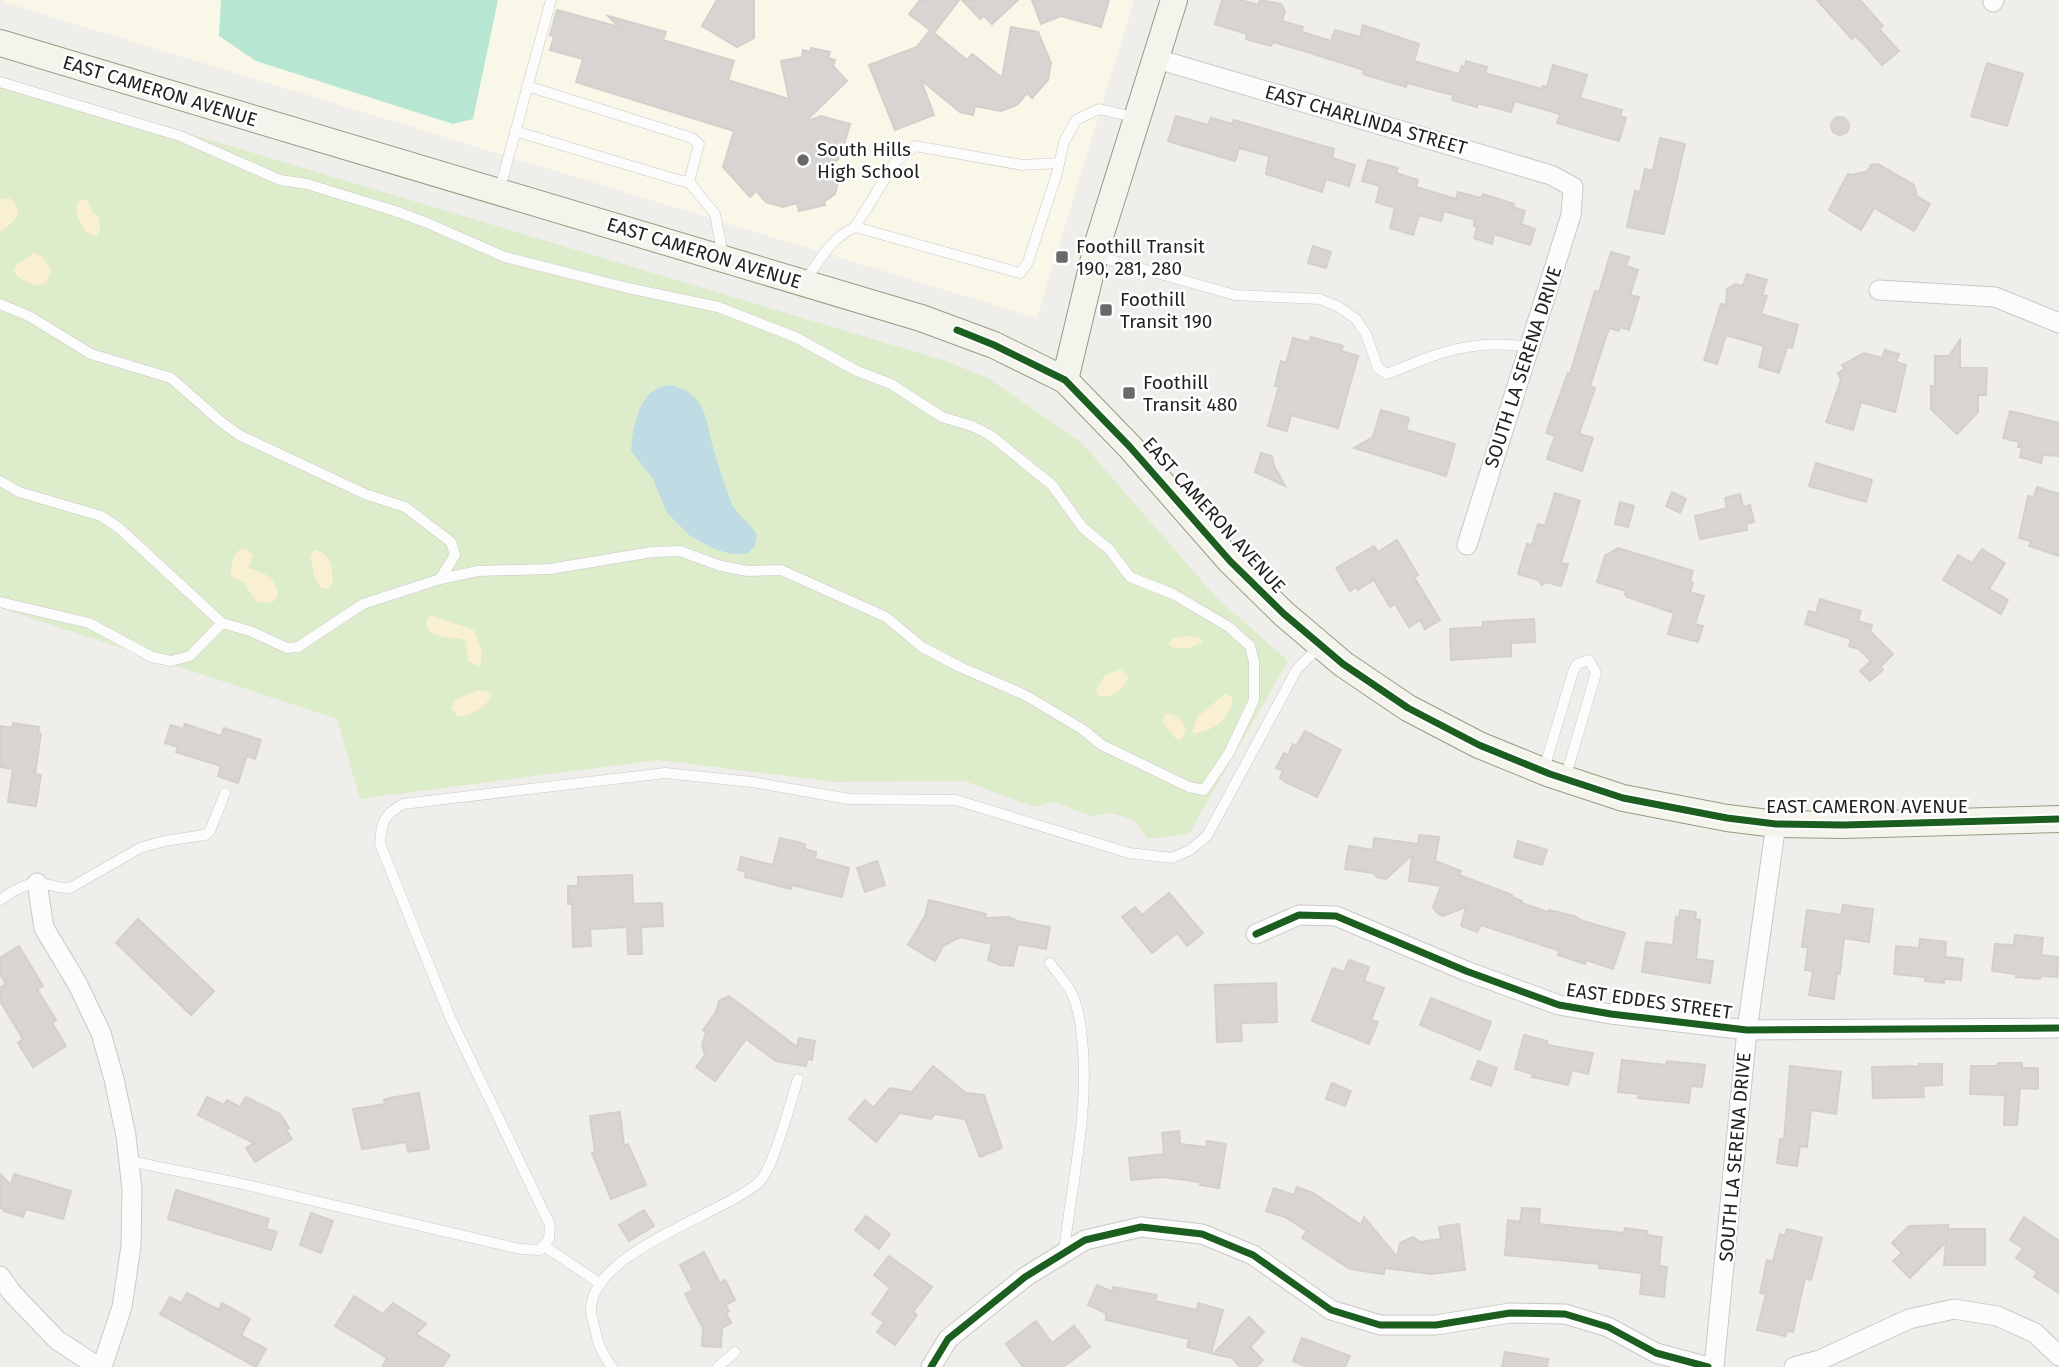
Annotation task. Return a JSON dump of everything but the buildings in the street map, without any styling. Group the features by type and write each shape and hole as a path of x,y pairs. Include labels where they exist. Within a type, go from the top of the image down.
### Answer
{"main road":[{"path":"1065,380 1095,256 1174,0"},
{"name":"EAST CAMERON AVENUE","path":"0,43 803,283 957,330 994,345 1065,380 1130,447 1230,561 1283,614 1343,664 1408,708 1479,745 1554,775 1623,799 1776,824 1844,825 2059,819"}],"street":[{"name":"EAST CHARLINDA STREET","path":"1157,59 1551,175 1573,187"},
{"name":"SOUTH LA SERENA DRIVE","path":"1466,545 1571,215 1573,187"},
{"path":"1879,290 1995,297 2059,323"},
{"name":"SOUTH LA SERENA DRIVE","path":"1714,1367 1747,1030 1776,824"},
{"path":"0,1276 12,1293 57,1340 100,1367 121,1307 131,1246 132,1189 129,1161 114,1079 101,1033 77,984 44,928 37,883"},
{"name":"EAST EDDES STREET","path":"1256,934 1299,915 1336,916 1466,971 1559,1004 1611,1014 1747,1030 2059,1028"},
{"path":"931,1367 948,1339 1025,1277 1085,1241 1141,1227 1202,1234 1253,1255 1331,1310 1380,1325 1436,1325 1510,1313 1565,1314 1608,1326 1656,1353 1707,1367"},
{"path":"1794,1367 1820,1360 1909,1320 1954,1309 1997,1315 2035,1333 2059,1356"}],"lane":[{"path":"499,192 551,0"},
{"path":"0,82 180,136 280,180 307,184 395,211 505,257 718,307 795,337 857,371 891,384 942,417 972,426 990,435 1052,485 1083,528 1109,549 1130,577 1172,594 1229,626 1250,646 1254,662 1254,700 1229,753 1204,790 1196,789 1102,745 1082,729 1025,695 922,647 886,617 781,570 748,571 721,566 680,551 652,552 550,569 478,572 440,579 408,587 363,604 298,647 287,648 250,631 222,623 118,527 101,516 19,492 0,481"},
{"path":"527,86 692,138 699,145 689,182"},
{"path":"855,227 1020,273 1028,261 1064,142 1076,120 1099,109 1138,118"},
{"path":"515,131 689,182 715,214 724,260"},
{"path":"803,283 831,244 844,232 855,227 897,161 915,146 1022,165 1059,163"},
{"path":"1095,256 1235,295 1320,299 1339,307 1356,319 1366,334 1378,369 1387,374 1461,348 1492,343 1529,347"},
{"path":"0,304 29,316 91,354 171,378 239,435 365,494 405,507 451,542 455,555 440,579"},
{"path":"0,602 89,623 152,657 172,661 190,656 222,623"},
{"path":"129,1161 252,1186 520,1249 540,1250 549,1239 550,1225 450,1017 380,844 381,825 390,811 403,804 665,773 752,782 849,799 956,800 1129,853 1172,858 1190,850 1207,836 1297,669 1321,645"},
{"path":"1589,660 1596,673 1554,775 1573,672 1577,664 1589,660"},
{"path":"0,900 10,892 37,883 58,889 70,888 140,848 164,841 205,835 210,831 225,793"},
{"path":"1050,963 1072,994 1081,1029 1085,1080 1081,1143 1068,1212 1064,1254"},
{"path":"612,1367 600,1351 590,1308 601,1284 612,1270 660,1236 761,1181 798,1079"},
{"path":"544,1245 601,1284"},
{"path":"718,1367 734,1352"}],"shaded area":[{"name":"South Hills High School","path":"3,0 1134,0 1037,318"}],"green space":[{"path":"221,0 498,0 473,119 453,124 256,61 219,36"},
{"path":"0,77 946,361 988,378 1082,443 1215,596 1288,661 1189,834 1148,839 1134,820 1110,813 1092,816 1053,802 1034,807 965,781 835,782 657,760 360,799 337,719 0,608"}],"sand":[{"path":"9,198 18,213 14,221 0,232 0,199"},
{"path":"80,199 87,201 92,212 99,217 100,231 96,236 86,232 79,220 77,208"},
{"path":"34,253 43,257 51,270 47,282 37,286 19,278 14,271 17,264"},
{"path":"245,549 253,555 248,568 264,574 275,583 278,595 272,603 257,602 243,582 230,576 233,558 239,550"},
{"path":"315,550 325,555 330,562 333,583 327,589 320,587 315,578 310,556"},
{"path":"433,616 474,630 482,653 480,667 468,661 466,641 429,632 426,624 428,617"},
{"path":"1185,636 1203,641 1186,648 1175,648 1168,644 1172,639"},
{"path":"1120,669 1129,677 1124,686 1112,695 1098,696 1096,689 1105,675"},
{"path":"478,690 492,693 490,698 474,712 458,717 451,708 455,700"},
{"path":"1225,694 1232,697 1225,718 1213,727 1192,733 1197,717"},
{"path":"1165,714 1175,716 1183,723 1186,730 1182,739 1176,739 1162,721"}],"water":[{"path":"669,385 691,394 703,410 731,502 757,535 755,546 747,554 732,554 714,549 689,535 667,513 653,479 631,451 636,420 644,401 651,393"}],"cycle path":[{"path":"957,330 1065,380 1130,447 1230,561 1284,614 1343,664 1408,708 1479,745 1550,774 1623,798 1727,818 1776,824 1844,825 2059,819"},
{"path":"1256,934 1299,915 1336,916 1466,971 1559,1005 1747,1030 2059,1028"},
{"path":"931,1367 948,1339 1025,1277 1085,1240 1141,1227 1202,1234 1253,1255 1331,1310 1380,1325 1436,1325 1510,1313 1565,1314 1608,1327 1656,1353 1708,1367"}],"place":[{"name":"South Hills High School","path":"803,160"},
{"name":"Foothill Transit 190, 281, 280","path":"1062,257"},
{"name":"Foothill Transit 190","path":"1106,310"},
{"name":"Foothill Transit 480","path":"1129,393"}]}
